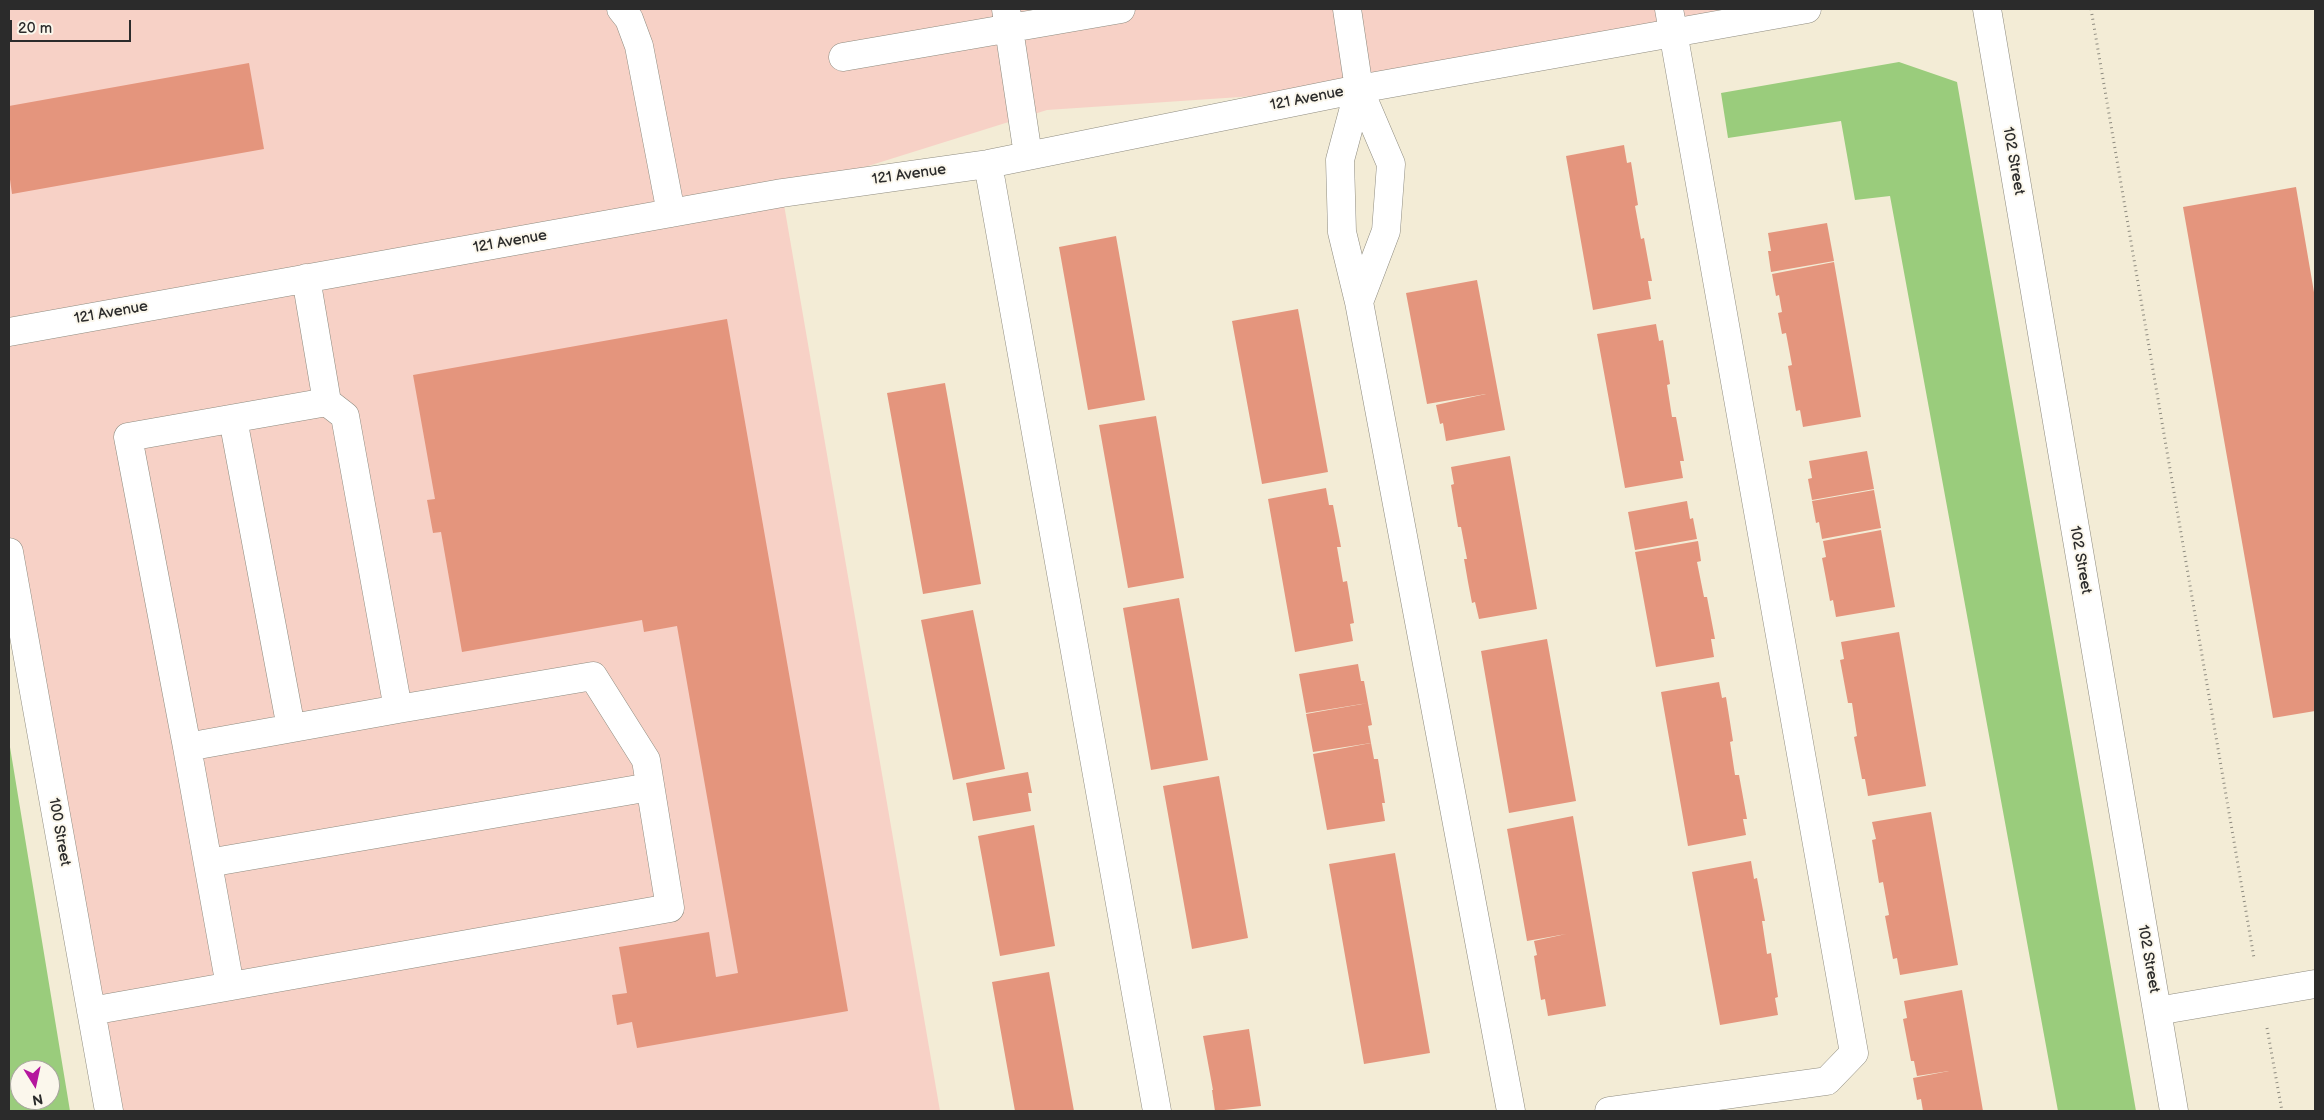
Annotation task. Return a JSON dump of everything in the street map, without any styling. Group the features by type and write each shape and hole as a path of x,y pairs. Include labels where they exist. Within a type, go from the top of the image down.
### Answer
{"street":[{"path":"621,9 629,19 639,46 671,213"},
{"path":"843,57 1008,19 1121,9"},
{"path":"1347,9 1359,89 1390,164 1386,230 1358,302"},
{"name":"121 Avenue","path":"9,332 782,193 988,164 1359,89 1671,21 1807,9"},
{"name":"102 Street","path":"1987,9 2174,1111"},
{"path":"1008,19 1028,156"},
{"path":"1609,1111 1827,1081 1854,1053 1671,21"},
{"path":"1359,89 1340,160 1342,232 1358,302 1511,1111"},
{"path":"988,164 1157,1111"},
{"path":"306,278 327,402 345,416 398,709"},
{"path":"230,986 128,437 327,402"},
{"path":"232,419 291,728"},
{"name":"100 Street","path":"9,552 109,1111"},
{"path":"91,1011 670,908 646,760 592,676 187,747"},
{"path":"208,863 650,787"},
{"path":"2156,1011 2315,984"}],"path":[{"path":"2091,9 2260,993 2282,1111"}],"shaded area":[{"path":"9,9 1807,9 1359,89 1047,110 782,193 940,1111 109,1111 9,552"}],"green space":[{"path":"1899,62 1957,82 2136,1111 2058,1111 1890,196 1855,200 1841,121 1728,138 1721,93"},
{"path":"9,741 70,1111 9,1111"}],"building":[{"path":"249,63 264,149 12,194 9,172 9,106"},
{"path":"1624,145 1627,163 1631,162 1638,205 1635,206 1641,239 1644,238 1652,281 1648,281 1651,299 1593,310 1566,156"},
{"path":"2296,187 2315,298 2315,711 2273,718 2183,207"},
{"path":"1827,223 1834,261 1771,272 1768,251 1771,251 1768,233"},
{"path":"1116,236 1145,400 1088,410 1059,247"},
{"path":"1834,262 1861,417 1803,427 1800,410 1796,411 1788,366 1792,365 1786,333 1782,334 1778,313 1782,312 1779,295 1776,296 1772,274"},
{"path":"1477,280 1505,430 1446,441 1443,423 1440,424 1436,405 1486,394 1427,404 1406,293"},
{"path":"1298,309 1328,472 1262,484 1232,321"},
{"path":"727,319 848,1011 637,1048 632,1022 617,1025 612,995 627,993 619,947 709,932 716,977 738,973 677,626 644,632 642,620 462,652 441,532 433,533 427,500 435,499 413,375"},
{"path":"1656,324 1659,341 1663,340 1670,384 1667,385 1672,417 1676,417 1684,461 1680,461 1683,478 1625,488 1597,334"},
{"path":"945,383 981,584 923,594 887,393"},
{"path":"1156,416 1184,578 1128,588 1099,425"},
{"path":"1867,451 1874,489 1812,500 1808,479 1812,478 1809,461"},
{"path":"1510,456 1537,609 1479,619 1475,602 1472,603 1468,582 1464,559 1467,559 1461,527 1458,527 1451,485 1454,484 1451,467"},
{"path":"1326,488 1329,505 1333,505 1341,547 1337,547 1343,582 1347,581 1354,623 1350,624 1353,641 1295,652 1268,499"},
{"path":"1874,490 1881,528 1822,539 1819,522 1816,523 1812,501"},
{"path":"1687,501 1690,519 1693,518 1697,539 1635,550 1628,512"},
{"path":"1881,530 1895,607 1836,617 1833,600 1830,601 1822,558 1826,557 1823,541"},
{"path":"1698,541 1701,561 1697,562 1704,597 1707,597 1715,639 1711,639 1714,657 1656,667 1635,552"},
{"path":"1179,598 1208,760 1151,770 1123,608"},
{"path":"973,610 1005,769 953,780 921,620"},
{"path":"1899,632 1926,786 1868,796 1865,779 1862,779 1854,737 1857,736 1852,703 1848,703 1840,660 1844,659 1841,642"},
{"path":"1547,639 1576,801 1509,813 1481,651"},
{"path":"1358,664 1361,681 1364,681 1368,703 1306,713 1299,674"},
{"path":"1719,682 1722,698 1726,697 1733,741 1730,742 1735,775 1739,775 1747,819 1743,819 1746,835 1688,846 1661,692"},
{"path":"1368,703 1372,725 1368,726 1371,743 1313,752 1306,714"},
{"path":"1371,743 1374,759 1378,759 1385,803 1382,803 1385,821 1327,830 1313,754"},
{"path":"1028,772 1032,793 1028,793 1031,811 973,821 966,783"},
{"path":"1219,776 1248,938 1192,949 1163,786"},
{"path":"1931,812 1958,965 1900,975 1897,958 1893,959 1885,916 1889,915 1883,882 1879,883 1872,840 1876,839 1872,822"},
{"path":"1573,816 1606,1006 1548,1016 1545,999 1541,1000 1534,956 1537,955 1534,941 1566,934 1527,941 1507,829"},
{"path":"1034,825 1055,946 1000,956 978,836"},
{"path":"1395,853 1430,1053 1364,1064 1329,864"},
{"path":"1751,861 1754,879 1757,878 1765,921 1762,921 1767,954 1771,953 1778,997 1775,998 1778,1015 1720,1025 1692,872"},
{"path":"1049,972 1074,1111 1015,1111 992,982"},
{"path":"1962,990 1983,1111 1923,1111 1921,1099 1917,1100 1913,1078 1949,1071 1917,1076 1914,1061 1911,1061 1903,1019 1907,1018 1904,1001"},
{"path":"1249,1029 1261,1106 1215,1111 1203,1036"}]}
